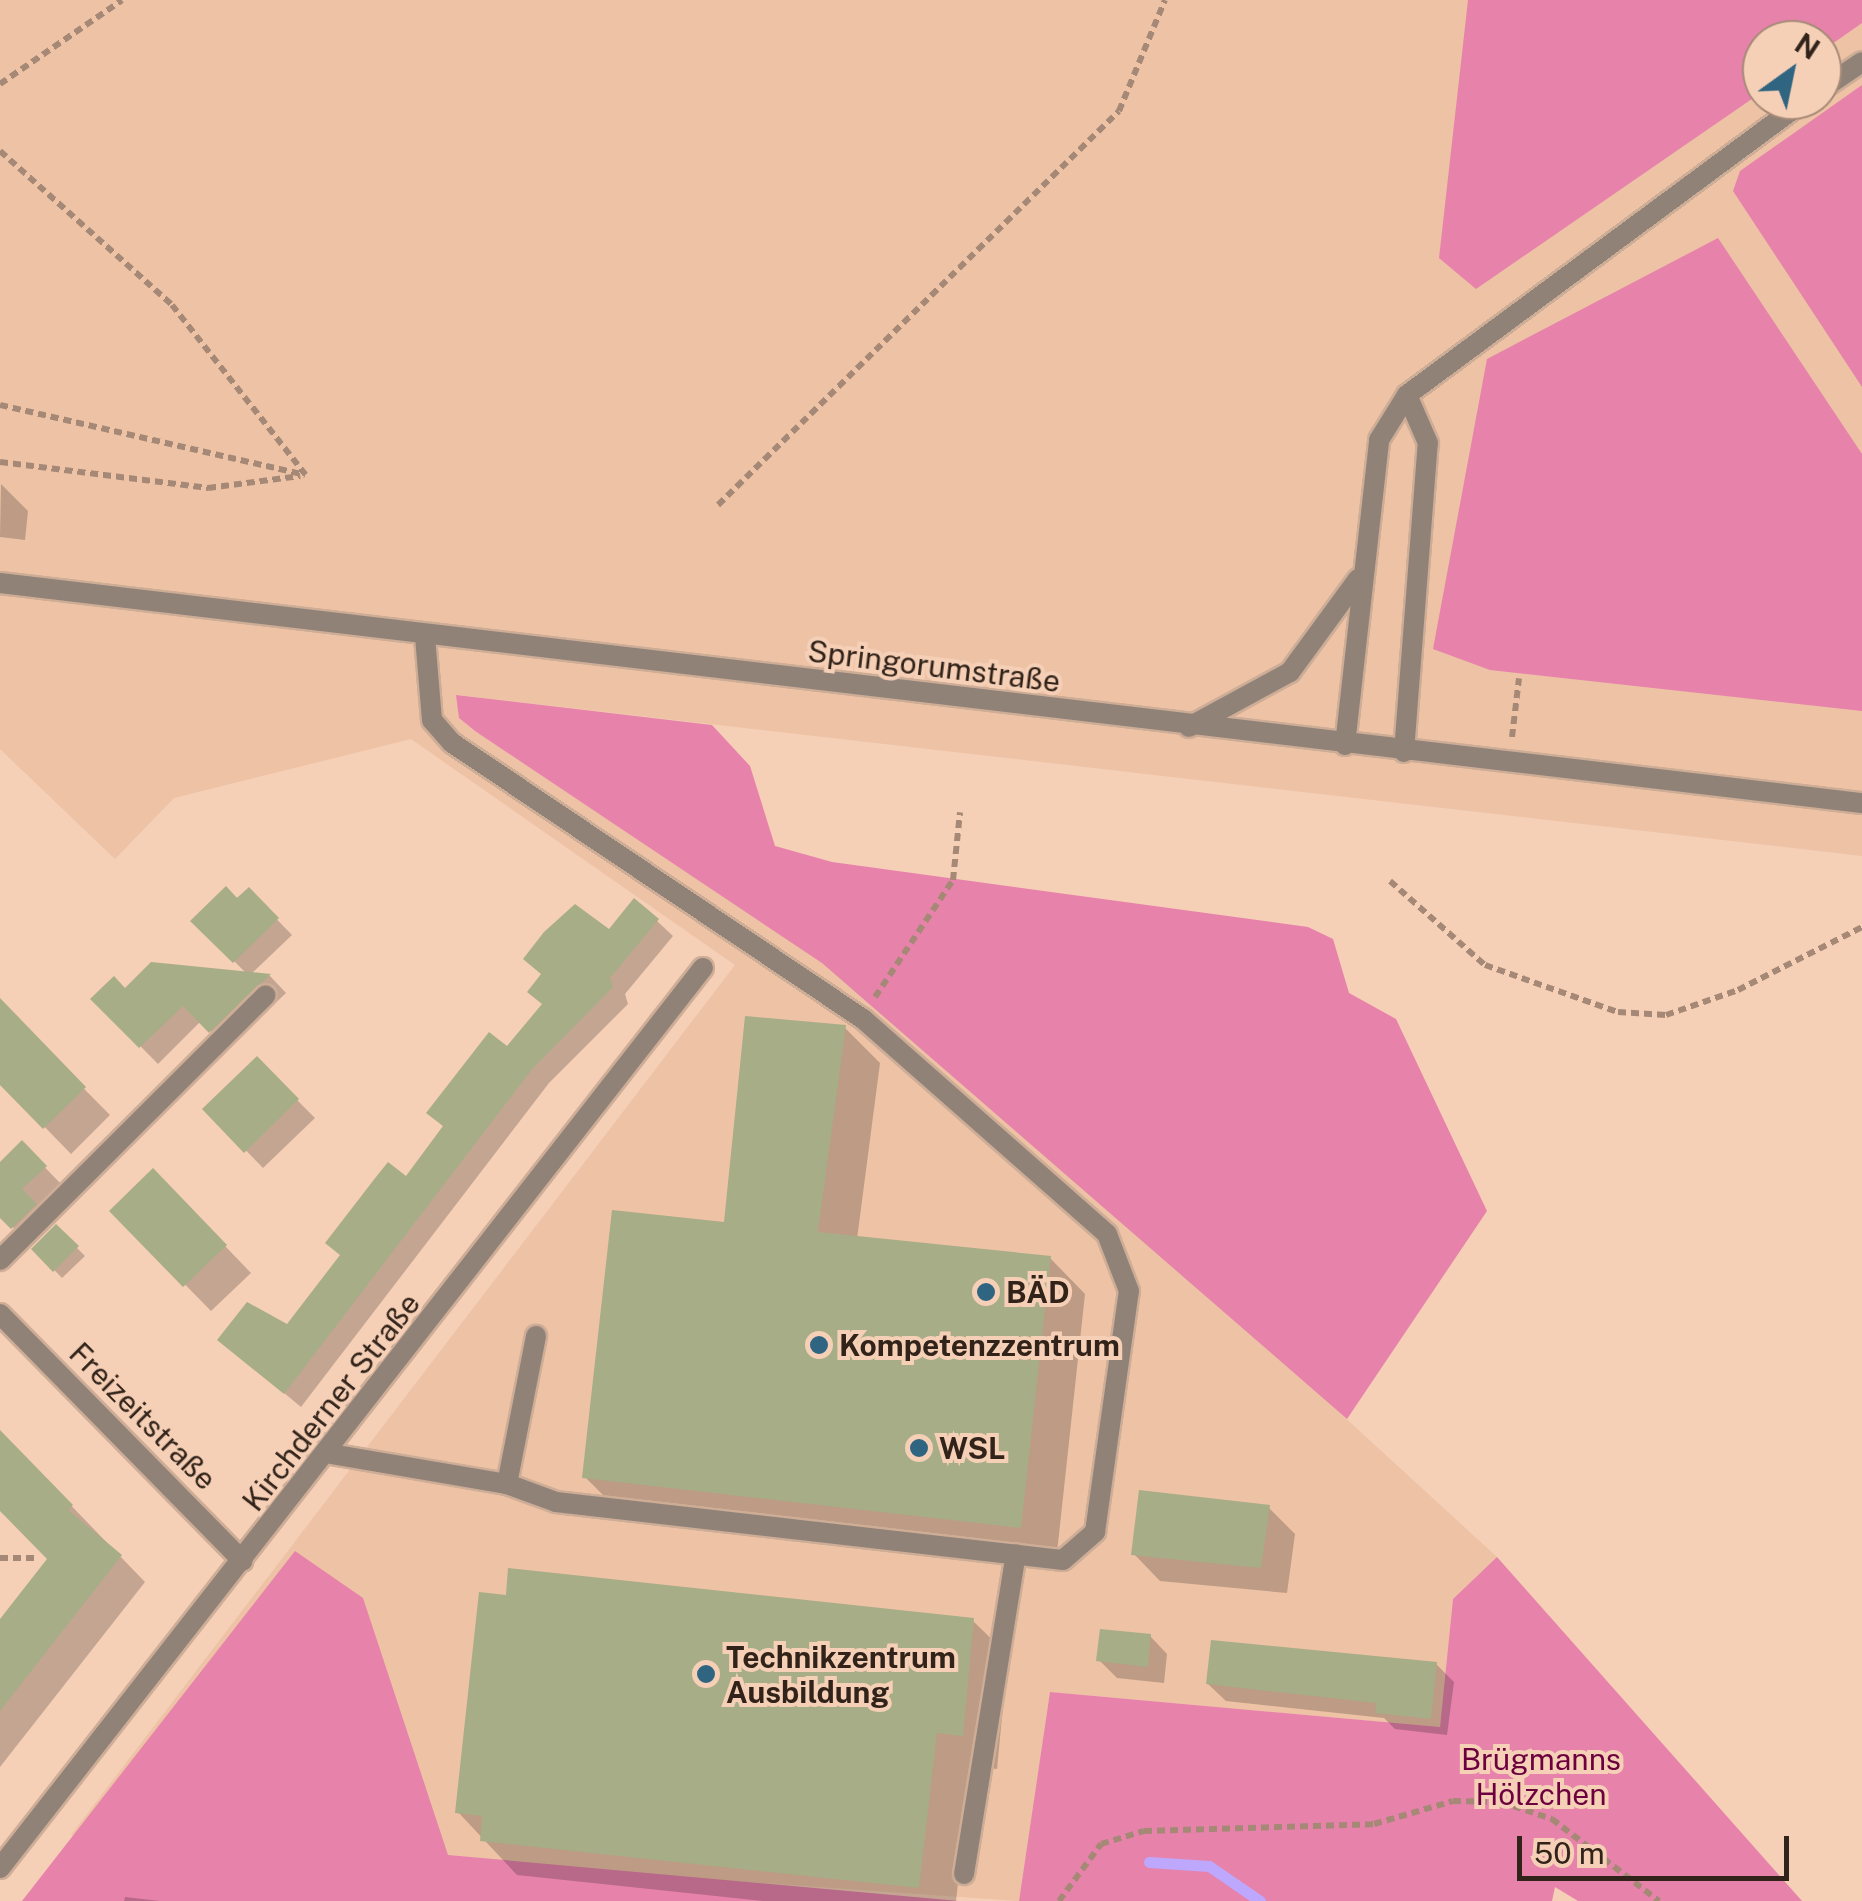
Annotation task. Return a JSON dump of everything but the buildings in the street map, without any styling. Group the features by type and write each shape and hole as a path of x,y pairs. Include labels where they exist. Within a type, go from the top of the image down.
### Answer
{"street":[{"path":"1345,746 1378,440 1407,395 1779,120"},
{"path":"1404,752 1428,443 1407,395"},
{"path":"1189,727 1290,672 1340,613 1365,564"},
{"name":"Springorumstraße","path":"0,583 1345,746 1862,802"},
{"path":"332,1454 507,1484 556,1502 1063,1560 1095,1532 1126,1272 1107,1234 863,1019 452,743 432,720 424,636"},
{"name":"Kirchderner Straße","path":"0,1868 332,1454 703,968"},
{"path":"0,1260 266,995"},
{"name":"Freizeitstraße","path":"0,1314 244,1561"},
{"path":"507,1484 536,1336"},
{"path":"964,1874 1016,1554"}],"path":[{"path":"0,84 122,0"},
{"path":"718,505 1119,111 1165,0"},
{"path":"0,151 172,305 306,475"},
{"path":"0,405 70,428 306,475"},
{"path":"0,462 208,488 306,475"},
{"path":"863,1019 953,880 960,812"},
{"path":"1390,881 1485,965 1618,1012 1666,1014 1738,990 1862,927"},
{"path":"0,1558 34,1558"},
{"path":"1059,1901 1101,1844 1144,1831 1374,1824 1453,1802 1501,1802 1552,1818 1659,1901"}],"shaded area":[{"path":"0,0 1862,0 1862,856 457,695 459,718 475,731 822,962 1185,1271 1497,1557 1453,1599 1440,1727 1050,1692 1019,1901 71,1835 735,965 411,739 174,798 115,859 0,749"}],"green space":[{"path":"1468,0 1862,0 1862,23 1842,37 1842,20 1742,20 1742,106 1476,289 1439,258"},
{"path":"1862,85 1862,387 1733,191 1740,171 1812,120 1842,120 1842,99"},
{"path":"1718,238 1862,454 1862,711 1490,670 1433,649 1487,359"},
{"path":"456,695 712,725 750,766 775,846 832,862 1308,927 1333,939 1349,993 1396,1019 1487,1211 1347,1419 822,963 475,731 459,718"},
{"path":"295,1551 363,1598 448,1855 959,1901 22,1901"},
{"name":"Brügmanns Hölzchen","path":"1497,1557 1802,1901 1578,1901 1555,1887 1552,1901 1019,1901 1050,1692 1440,1727 1453,1599"}],"waterway":[{"path":"1149,1862 1209,1866 1260,1901"}],"place":[{"name":"BÄD","path":"986,1292"},
{"name":"Kompetenzzentrum","path":"819,1345"},
{"name":"WSL","path":"919,1448"},
{"name":"Technikzentrum Ausbildung","path":"706,1674"}]}
